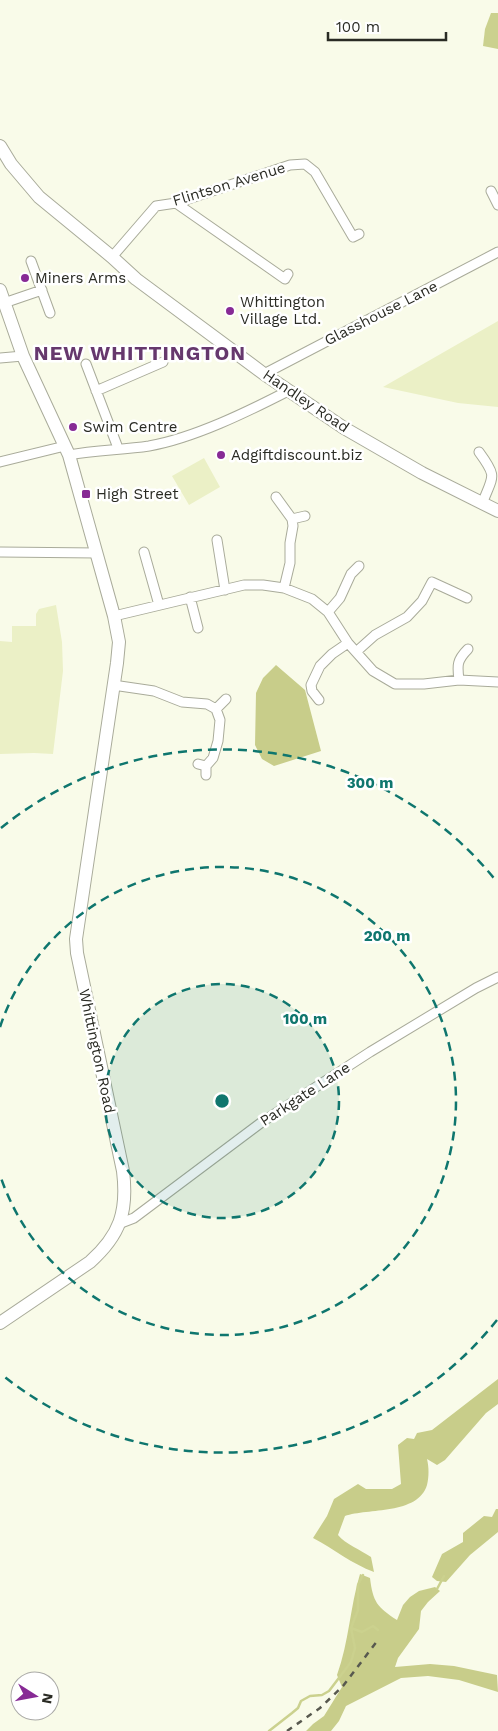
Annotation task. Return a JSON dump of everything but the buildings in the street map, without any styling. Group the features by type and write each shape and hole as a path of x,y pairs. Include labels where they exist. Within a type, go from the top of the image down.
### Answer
{"street":[{"name":"Handley Road","path":"0,146 11,164 39,197 136,279 264,374 344,428 422,473 498,511"},
{"name":"Flintson Avenue","path":"112,257 156,206 176,203 290,165 306,164 315,172 353,237 359,234"},
{"path":"491,190 498,205"},
{"path":"176,203 285,279 288,274"},
{"name":"Glasshouse Lane","path":"264,374 498,252"},
{"path":"31,261 50,313"},
{"path":"0,290 23,356 67,450 97,553 119,642 114,686 154,691 182,702 207,704 216,709 220,720 218,741 214,758 204,768"},
{"path":"4,303 42,290"},
{"path":"0,358 23,356"},
{"path":"96,390 163,362"},
{"path":"86,364 118,448"},
{"path":"0,462 67,450 148,446 177,439 288,391"},
{"path":"479,452 492,471 492,479 482,504"},
{"path":"276,497 292,519 293,526 290,563 284,588"},
{"path":"292,519 305,516"},
{"path":"217,540 225,590"},
{"path":"0,552 97,553"},
{"path":"144,552 159,605"},
{"path":"328,612 340,598 351,574 359,566"},
{"path":"356,652 375,635 406,617 422,601 432,582 467,598"},
{"path":"114,616 244,585 284,588 312,599 328,612 348,643 373,671 395,684 424,684 459,680 498,682"},
{"path":"190,597 198,628"},
{"path":"319,700 312,692 311,685 320,666 332,654 348,643"},
{"path":"459,680 458,668 460,658 468,649"},
{"name":"Whittington Road","path":"0,1323 90,1262 103,1250 121,1223 125,1186 123,1171 86,998 76,939 114,686"},
{"path":"216,709 226,700"},
{"name":"Parkgate Lane","path":"121,1223 134,1218 262,1122 378,1047 476,988 498,977"}],"shaded area":[{"path":"491,13 498,13 498,49 483,46 485,29"},
{"path":"498,321 498,407 458,403 383,387"},
{"path":"204,458 220,487 189,505 172,476"},
{"path":"56,605 62,642 63,671 53,754 0,754 0,641 12,642 12,626 36,626 36,614 39,609"},
{"path":"276,665 305,690 321,751 274,766 262,759 255,745 256,693 263,678"},
{"path":"498,1379 498,1404 486,1413 445,1460 437,1465 427,1459 428,1482 422,1495 403,1506 345,1516 338,1535 371,1557 374,1572 358,1565 313,1538 327,1516 334,1499 358,1484 366,1489 392,1489 401,1484 398,1445 407,1438 414,1439 417,1433 432,1430"},
{"path":"496,1509 498,1509 498,1532 470,1555 446,1582 437,1581 432,1577 442,1554 463,1542 463,1533 484,1516 492,1517"},
{"path":"360,1574 370,1578 377,1603 397,1620 403,1605 410,1597 419,1591 435,1587 440,1591 421,1611 419,1629 398,1658 395,1667 430,1664 454,1666 497,1675 498,1692 459,1680 428,1676 401,1678 346,1706 339,1721 331,1731 306,1731 324,1716 342,1687 337,1675"}],"waterway":[{"path":"269,1731 298,1708 301,1701 310,1696 322,1695 329,1691 351,1662 355,1648 351,1628 358,1610 358,1585 363,1575"},
{"path":"437,1589 444,1576"},
{"path":"351,1628 362,1632 373,1626 378,1630"}],"railway":[{"path":"287,1731 320,1708 343,1686 378,1640"}],"place":[{"name":"Miners Arms","path":"25,278"},
{"name":"Whittington Village Ltd.","path":"230,311"},
{"name":"Swim Centre","path":"73,427"},
{"name":"Adgiftdiscount.biz","path":"221,455"},
{"name":"High Street","path":"86,494"}],"district":[{"name":"NEW WHITTINGTON","path":"140,353"}]}
